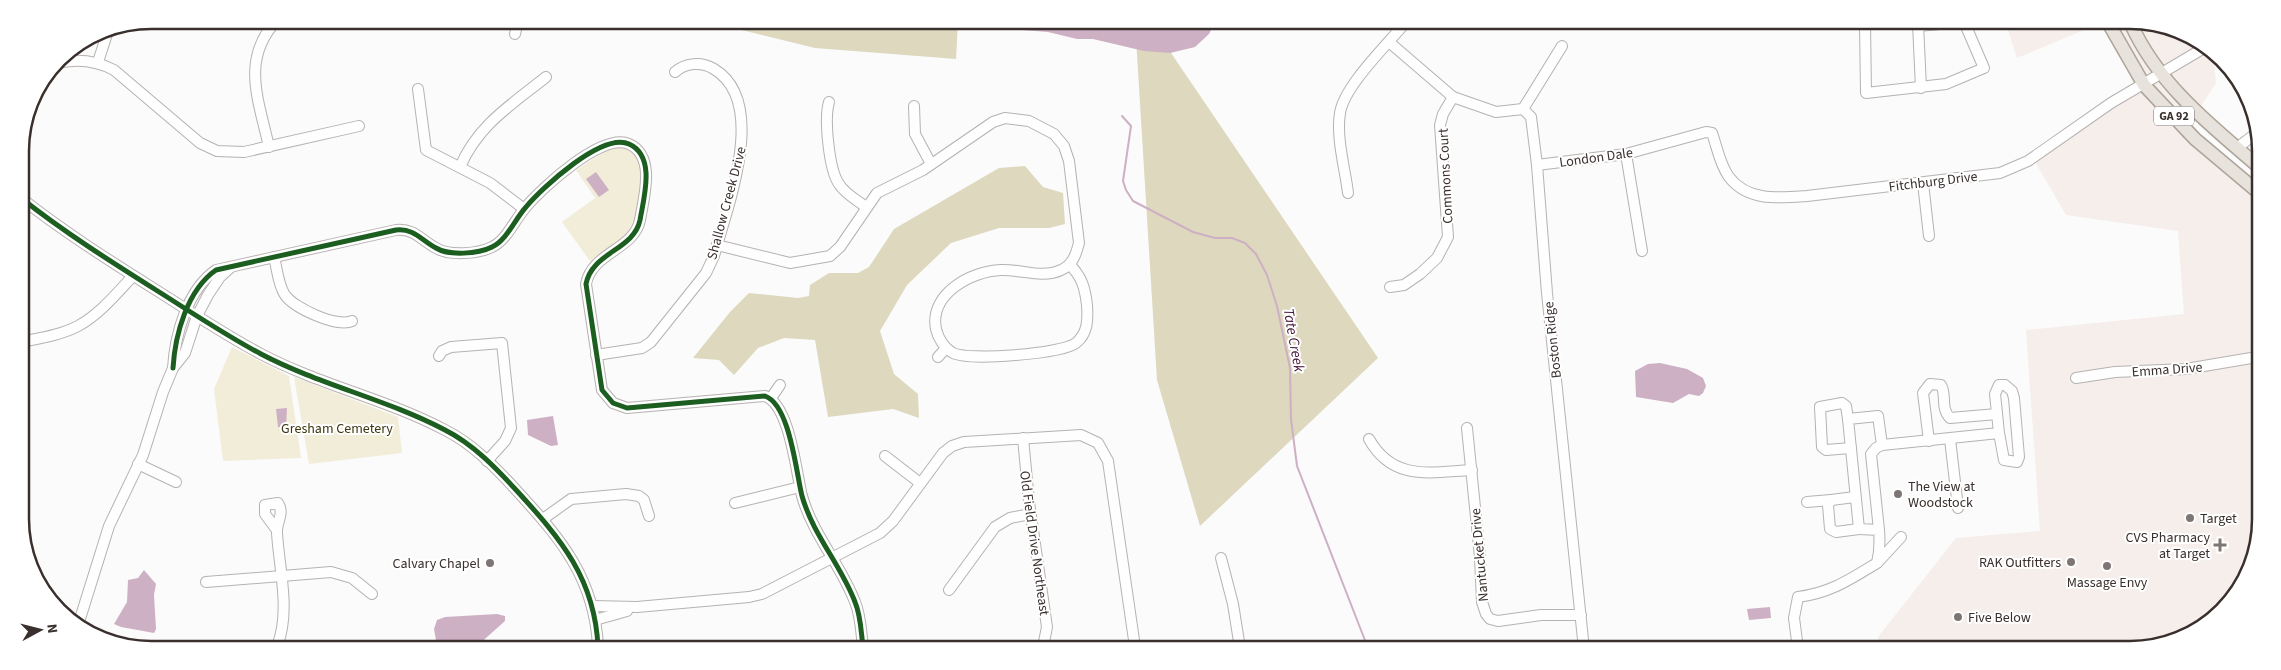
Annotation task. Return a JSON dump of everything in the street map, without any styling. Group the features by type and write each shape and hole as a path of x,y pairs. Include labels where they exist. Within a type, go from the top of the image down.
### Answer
{"main road":[{"name":"GA 92","path":"2112,29 2144,85 2196,138 2252,187"},
{"name":"GA 92","path":"2134,29 2161,73 2186,102 2252,161"}],"street":[{"path":"269,147 257,95 254,66 261,41 270,29"},
{"path":"515,34 516,29"},
{"path":"1348,193 1340,113 1348,93 1400,29"},
{"path":"1865,29 1866,93 1946,84 1984,68 1967,29"},
{"path":"1918,29 1920,88"},
{"path":"98,62 106,37"},
{"path":"1389,42 1453,97 1485,110 1496,112 1523,110 1562,46"},
{"name":"Fitchburg Drive","path":"1712,134 1728,176 1738,186 1764,197 1776,199 1990,175 2011,170 2059,141 2111,103 2199,51"},
{"path":"68,62 79,60 98,62 123,76 208,147 236,153 359,126"},
{"name":"Shallow Creek Drive","path":"596,355 637,349 651,342 706,273 717,245 742,142 738,101 728,79 706,65 690,64 680,67 675,72"},
{"path":"460,167 473,140 483,128 546,76"},
{"path":"418,89 426,150 490,183 524,210"},
{"name":"Commons Court","path":"1390,287 1404,284 1420,274 1437,258 1448,237 1440,133 1443,114 1453,97"},
{"path":"829,102 826,117 834,174 844,190 866,207"},
{"path":"914,106 916,134 920,148 930,164"},
{"name":"Boston Ridge","path":"1523,110 1531,117 1537,165 1547,293 1583,641"},
{"path":"717,245 781,262 796,263 826,258 840,247 866,207 883,188 930,164 999,119 1020,118 1054,134 1064,146 1069,161 1079,243 1070,265 1060,271 1047,274 1001,270 984,272 950,290 937,306 935,322 938,336 946,348 957,354 973,357 1056,351 1075,344 1086,329 1088,315 1083,282 1070,265"},
{"name":"London Dale","path":"1537,165 1626,154 1697,133 1712,134"},
{"path":"2237,148 2251,137"},
{"path":"173,368 174,350 187,309 207,277 216,270 402,229 414,233 434,248 444,252 480,250 498,243 524,210 553,179 606,144 625,142 633,145 643,156 646,170 638,227 630,238 595,264 587,278 586,290 604,394 613,403 627,408 765,396 776,402 786,422 800,487 808,512 855,602 861,624 862,641"},
{"path":"1626,154 1642,251"},
{"path":"1923,183 1929,236"},
{"path":"29,204 83,244 133,276 197,316 287,367 444,429 487,461 543,519 575,562 592,606 597,641"},
{"path":"274,257 282,288 290,300 335,323 352,321"},
{"path":"80,619 114,513 138,464 173,368 185,354 197,316 220,277 232,267"},
{"path":"29,340 61,333 79,326 94,315 133,276"},
{"path":"439,356 442,351 451,347 502,342 512,420 509,434 487,461"},
{"path":"938,357 946,348"},
{"name":"Emma Drive","path":"2076,378 2115,372 2186,369 2252,358"},
{"path":"1929,440 1923,393 1930,384 1941,385 1944,406 1950,418 1997,414"},
{"path":"771,398 780,385"},
{"path":"2005,385 2012,392 2014,398 2019,457 2017,462 2004,460 1999,433 1996,390 1999,386 2005,385"},
{"path":"1851,448 1826,450 1822,448 1820,407 1844,404 1848,419 1851,448 1855,497 1859,529"},
{"path":"1848,419 1878,416 1882,445"},
{"name":"Nantucket Drive","path":"1467,428 1482,602 1486,614 1490,619 1498,621 1541,615 1580,614"},
{"path":"1877,563 1880,552 1879,530 1872,454 1876,448 1882,445 1999,433"},
{"path":"592,606 637,607 756,595 776,588 880,533 893,520 920,483 952,446 964,442 1081,435 1098,443 1107,454 1133,641"},
{"name":"Old Field Drive Northeast","path":"1023,438 1030,514 1047,627 1044,641"},
{"path":"1369,439 1383,457 1410,473 1472,470"},
{"path":"1950,439 1958,508"},
{"path":"885,456 920,483"},
{"path":"138,464 176,482"},
{"path":"735,503 800,487"},
{"path":"543,519 571,499 626,494 639,496 644,500 649,516"},
{"path":"1807,502 1855,497"},
{"path":"1831,500 1828,505 1830,529 1836,532 1859,529 1879,530"},
{"path":"949,590 995,528 1010,518 1030,514"},
{"path":"276,529 283,617 278,641"},
{"path":"1797,641 1794,618 1798,597 1820,594 1837,587 1877,563 1901,537"},
{"path":"1221,558 1233,604 1239,641"},
{"path":"206,582 280,574 338,572 352,578 372,594"},
{"path":"595,620 637,607"}],"shaded area":[{"path":"738,29 958,29 956,59 815,48"},
{"path":"1008,29 1212,29 1209,34 1195,47 1170,53 1144,51 1093,39 1077,39 1048,32"},
{"path":"1135,29 1155,29 1378,358 1200,526 1157,380"},
{"path":"2008,29 2086,29 2017,58"},
{"path":"2111,29 2146,30 2177,38 2191,45 2214,63 2216,83 2188,126 2252,190 2252,519 2248,550 2240,573 2227,593 2204,616 2177,632 2154,639 2138,641 1878,641 1878,637 1956,538 2040,531 2026,330 2184,314 2178,231 2066,215 2034,160 2144,87"},
{"path":"1025,166 1043,187 1063,193 1065,224 1049,228 999,228 951,243 907,285 880,331 894,374 918,394 919,418 893,409 828,417 815,340 784,338 758,348 734,375 719,360 693,358 730,312 749,293 798,298 809,296 810,285 829,273 858,273 869,267 894,229 999,168"},
{"path":"596,172 609,190 599,197 586,179"},
{"path":"1660,363 1687,369 1703,378 1706,386 1703,393 1699,396 1689,394 1673,403 1636,397 1635,371 1648,364"},
{"path":"287,408 286,427 278,427 276,409"},
{"path":"553,416 558,445 551,446 528,435 527,420"},
{"path":"144,570 156,584 154,595 156,629 154,633 114,624 127,602 128,580 138,578"},
{"path":"1770,607 1771,618 1749,620 1747,609"},
{"path":"497,614 505,616 505,621 483,641 436,641 434,629 437,620 445,617"}],"green space":[{"path":"625,147 637,155 642,174 635,219 626,236 590,261 562,222 595,198 576,170 610,148"},
{"path":"232,347 289,376 301,458 223,461 214,389"},
{"name":"Gresham Cemetery","path":"294,377 398,417 402,453 309,464"}],"waterway":[{"name":"Tate Creek","path":"1122,116 1131,126 1123,181 1133,201 1193,232 1215,238 1232,238 1245,243 1256,254 1267,275 1277,306 1290,368 1291,419 1297,466 1365,641"}],"cycle path":[{"path":"173,368 176,342 184,314 197,289 216,270 396,230 413,233 442,251 464,253 486,249 497,244 511,229 534,198 573,164 604,146 617,142 629,144 643,158 645,167 645,189 640,220 630,238 596,265 590,273 586,284 602,390 613,403 627,408 765,396 774,402 786,425 791,440 802,496 807,510 849,588 857,607 862,641"},
{"path":"29,204 104,257 248,347 306,375 423,419 475,449 501,474 548,526 573,562 583,580 590,601 597,641"}],"place":[{"name":"The View at Woodstock","path":"1898,494"},
{"name":"Target","path":"2190,518"},
{"name":"CVS Pharmacy at Target","path":"2220,545"},
{"name":"RAK Outfitters","path":"2071,562"},
{"name":"Calvary Chapel","path":"490,563"},
{"name":"Massage Envy","path":"2107,566"},
{"name":"Five Below","path":"1958,617"}]}
